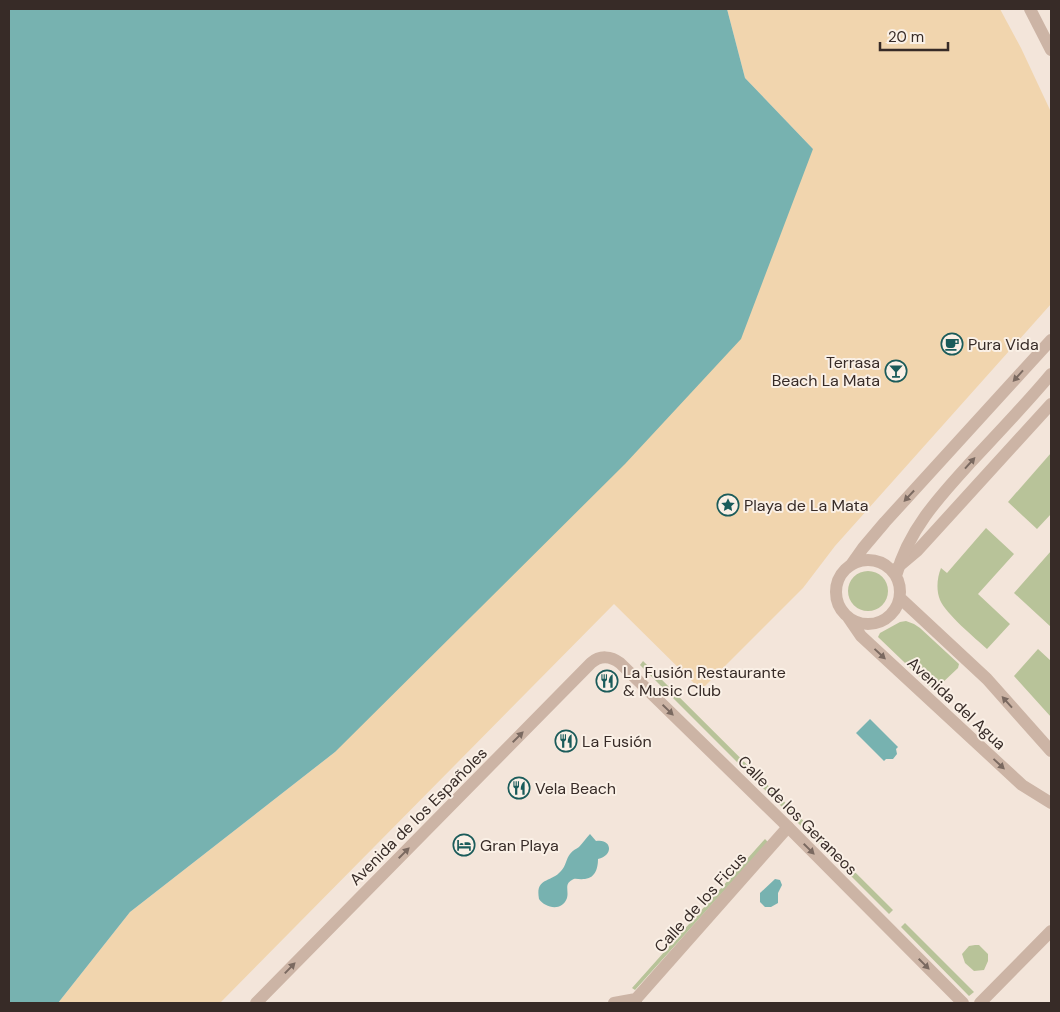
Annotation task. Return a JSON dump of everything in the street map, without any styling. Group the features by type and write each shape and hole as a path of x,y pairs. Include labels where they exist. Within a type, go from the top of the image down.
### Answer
{"street":[{"path":"1030,9 1051,50"},
{"path":"1038,23 1051,25"},
{"path":"852,565 863,548 885,522 1051,340"},
{"path":"897,571 871,560 860,561 844,572 838,580 836,590 840,605 848,617 858,622 869,624 880,622 896,608 901,590 897,571 918,524 1051,374"},
{"path":"897,571 917,552 1051,404"},
{"name":"Avenida del Agua","path":"900,598 987,679 1051,751"},
{"name":"Avenida del Agua","path":"848,617 861,636 1022,785 1051,803"},
{"name":"Calle de los Geraneos","path":"606,657 620,662 963,1003"},
{"name":"Avenida de los Españoles","path":"256,1003 591,663 599,658 606,657"},
{"name":"Calle de los Ficus","path":"614,1003 636,1001 788,827"},
{"path":"980,1003 1051,931"}],"green space":[{"path":"1051,453 1051,514 1037,529 1008,502"},
{"path":"986,528 1014,554 978,594 1010,624 987,649 961,626 943,606 938,588 941,568 947,573"},
{"path":"1051,551 1051,627 1014,593"},
{"path":"872,571 879,574 885,580 888,591 887,599 879,608 872,611 864,611 857,608 849,599 848,587 851,580 860,572"},
{"path":"906,621 920,628 959,664 958,668 940,685 933,688 929,686 878,637 880,633 900,622"},
{"path":"1038,649 1051,661 1051,717 1014,676"},
{"path":"643,661 893,910 889,914 640,665"},
{"path":"765,839 768,842 635,990 632,988"},
{"path":"905,923 974,992 969,996 901,927"},
{"path":"979,945 988,954 988,961 984,970 974,971 965,963 962,954 969,946"}],"sand":[{"name":"Playa de La Mata","path":"727,9 1000,9 1021,48 1051,112 1051,304 835,546 803,588 701,690 614,604 220,1003 58,1003 130,912 335,752 813,149 745,78"}],"water":[{"path":"9,9 727,9 745,78 813,149 741,339 625,464 335,752 130,912 58,1003 9,1003"},
{"path":"870,719 898,747 896,749 897,754 893,759 886,759 884,761 856,733"},
{"path":"590,834 596,841 605,842 608,845 609,851 598,859 593,875 587,879 574,879 568,884 565,902 558,907 545,905 539,899 539,887 561,871 570,854"},
{"path":"775,879 780,880 782,885 778,893 778,903 771,907 765,907 760,902 760,893"}],"place":[{"name":"Pura Vida","path":"952,344"},
{"name":"Terrasa Beach La Mata","path":"896,371"},
{"name":"Playa de La Mata","path":"728,505"},
{"name":"La Fusión Restaurante & Music Club","path":"607,681"},
{"name":"La Fusión","path":"566,741"},
{"name":"Vela Beach","path":"519,788"},
{"name":"Gran Playa","path":"464,845"}]}
